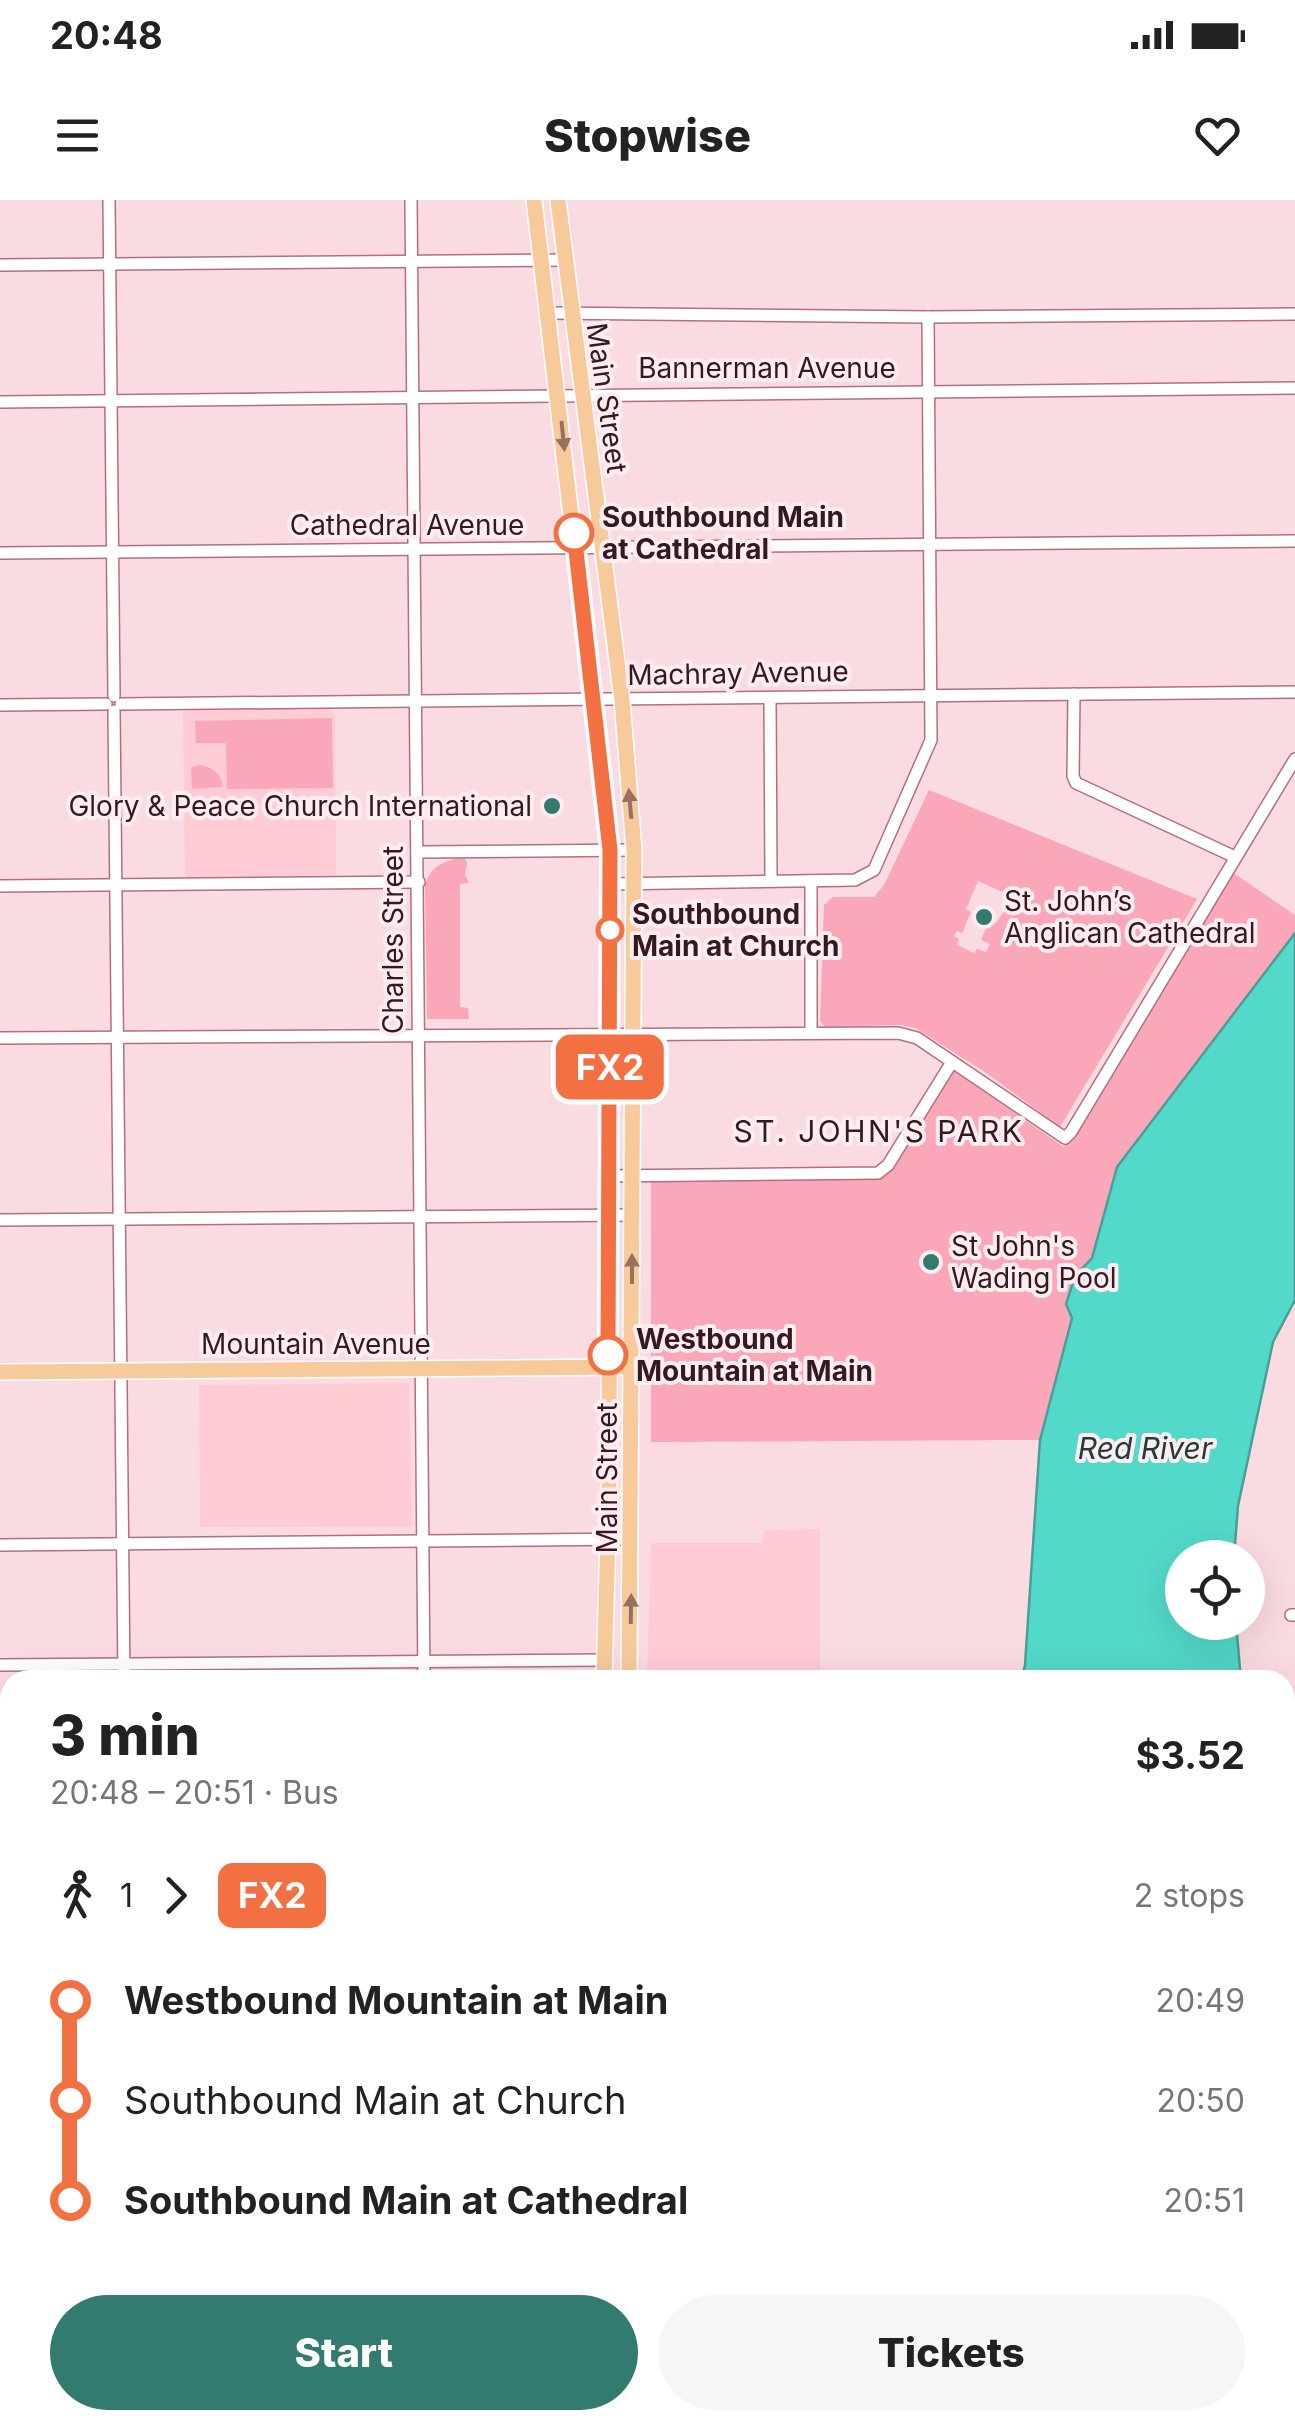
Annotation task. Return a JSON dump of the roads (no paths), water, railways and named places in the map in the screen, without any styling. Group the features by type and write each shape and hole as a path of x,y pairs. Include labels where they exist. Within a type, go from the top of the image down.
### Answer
{"main road":[{"name":"Main Street","path":"534,200 610,850 608,1540 604,1670"},
{"name":"Main Street","path":"558,200 622,700 634,850 628,1670"},
{"name":"Mountain Avenue","path":"0,1372 632,1367"}],"street":[{"path":"109,200 123,1670"},
{"name":"Charles Street","path":"411,200 424,1670"},
{"path":"0,265 565,260"},
{"path":"548,314 1295,314"},
{"path":"610,884 855,880 874,870 931,740 928,317"},
{"name":"Bannerman Avenue","path":"0,402 1295,388"},
{"name":"Cathedral Avenue","path":"0,554 1295,541"},
{"name":"Machray Avenue","path":"0,705 1295,692"},
{"path":"1074,694 1076,783 1235,857"},
{"path":"770,698 771,880"},
{"path":"0,1038 898,1032 917,1038 1065,1138 1295,758"},
{"path":"418,852 634,850"},
{"path":"811,881 811,1034"},
{"path":"0,886 419,882"},
{"path":"609,1176 878,1173 888,1165 952,1062"},
{"path":"0,1220 632,1215"},
{"path":"0,1544 631,1539"},
{"path":"0,1665 604,1660"},
{"path":"66,2430 130,2430"}],"water":[{"name":"Red River","path":"1295,933 1295,1300 1273,1342 1238,1506 1235,1540 1165,1540 1165,1640 1237,1640 1240,1670 1024,1670 1040,1440 1072,1318 1066,1304 1075,1276 1092,1258 1117,1167"}],"place":[{"name":"Southbound Main at Cathedral","path":"574,533"},
{"name":"Glory & Peace Church International","path":"552,806"},
{"name":"St. John’s Anglican Cathedral","path":"984,917"},
{"name":"Southbound Main at Church","path":"610,930"},
{"name":"St John's Wading Pool","path":"931,1262"},
{"name":"Westbound Mountain at Main","path":"608,1355"}],"district":[{"name":"ST. JOHN'S PARK","path":"879,1131"}]}
